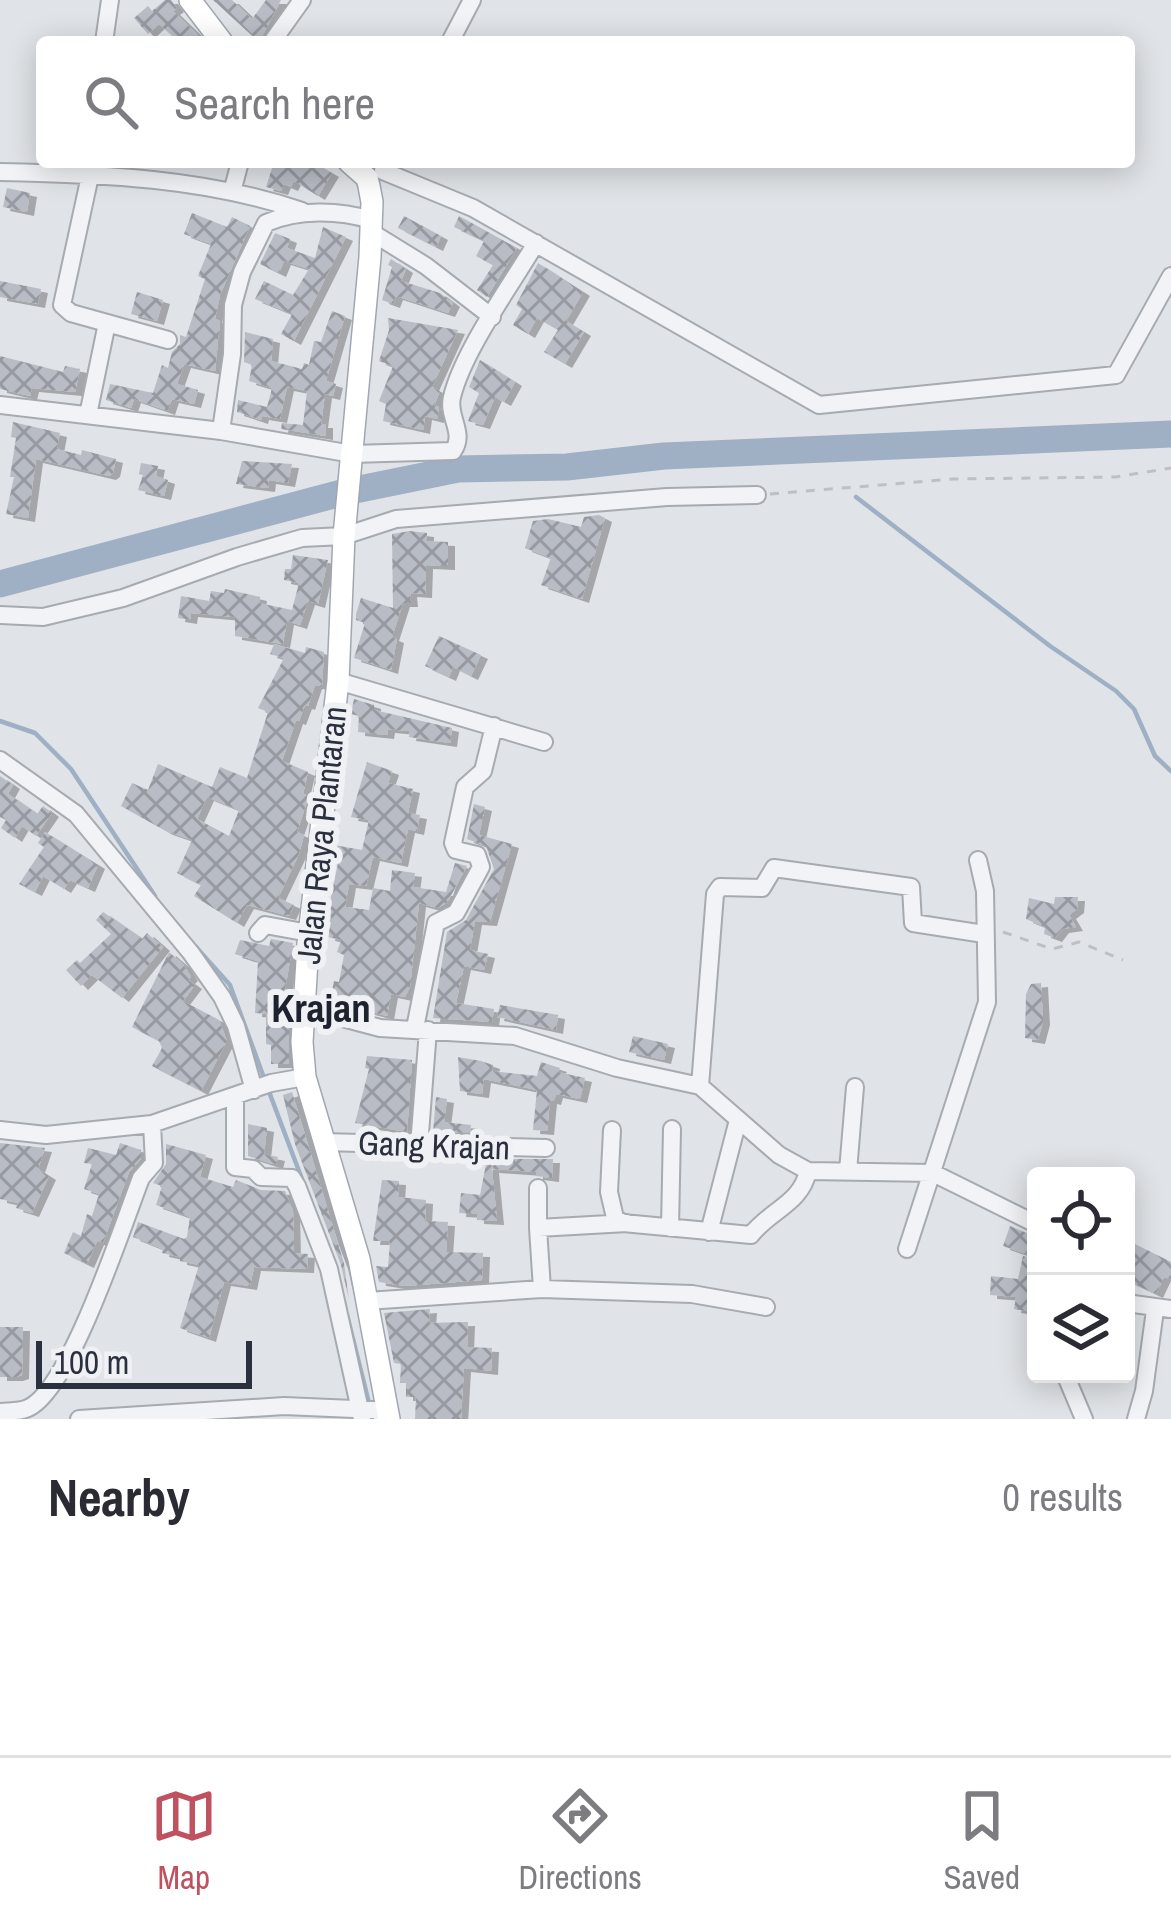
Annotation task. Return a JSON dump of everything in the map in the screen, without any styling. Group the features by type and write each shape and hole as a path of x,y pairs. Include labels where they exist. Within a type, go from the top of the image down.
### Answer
{"main road":[{"path":"193,2 218,36"},
{"name":"Jalan Raya Plantaran","path":"375,1415 367,1301 347,1212 305,1077 305,1008 338,681 344,532 379,170"}],"street":[{"path":"105,36 110,0"},
{"path":"276,36 302,0"},
{"path":"453,36 472,0"},
{"path":"93,168 61,301 71,314 168,340"},
{"path":"0,172 93,168 232,192 309,214"},
{"path":"232,192 238,168"},
{"path":"379,170 457,200 819,405 1116,375 1171,277"},
{"path":"221,431 232,354 232,305 266,223 309,214 351,214 492,317"},
{"path":"0,404 221,431 352,459 443,454 455,450 459,438 451,398 536,243"},
{"path":"88,416 107,323"},
{"path":"0,615 63,613 123,598 302,538 396,518 667,497 757,495"},
{"path":"338,681 544,742"},
{"path":"419,1146 422,1029 436,923 456,913 481,867 477,855 456,850 453,843 465,787 483,771 494,727"},
{"path":"0,760 76,814 222,997 236,1026 254,1089 235,1167 253,1169 261,1177 292,1178 297,1186 375,1415 284,1406 79,1419"},
{"path":"907,1249 987,1002 985,891 978,860"},
{"path":"700,1086 715,894 720,887 762,888 773,868 911,887 913,923 984,930"},
{"path":"258,933 265,925 309,933"},
{"path":"305,1008 380,1028 515,1036 617,1068 700,1086 779,1155 808,1171 933,1172 1027,1220"},
{"path":"0,1130 46,1135 152,1124 305,1077"},
{"path":"848,1171 855,1088"},
{"path":"709,1232 738,1120"},
{"path":"0,1412 33,1413 86,1322 141,1178 154,1163 152,1124"},
{"path":"670,1228 672,1129"},
{"path":"612,1130 609,1202 615,1219 628,1223"},
{"name":"Gang Krajan","path":"323,1142 546,1148"},
{"path":"538,1228 628,1223 751,1235 771,1213 802,1192 808,1171"},
{"path":"538,1188 542,1289"},
{"path":"367,1301 542,1289 692,1294 766,1307"},
{"path":"1136,1419 1163,1310"},
{"path":"1069,1383 1084,1419"}],"path":[{"path":"757,495 953,479 1115,477 1171,468"},
{"path":"984,930 1052,949 1079,942 1123,960"}],"building":[{"path":"171,0 177,8 173,11 198,36 172,36 159,24 148,34 134,18 148,6 152,11"},
{"path":"213,0 232,0 252,19 266,0 281,0 262,36 252,36"},
{"path":"272,168 323,168 332,173 318,196 294,181 291,187 284,184 281,191 266,187"},
{"path":"7,188 30,193 27,212 3,207"},
{"path":"192,213 227,227 232,217 250,226 220,295 215,371 184,364 177,384 198,390 194,404 172,399 168,411 134,399 131,408 106,400 110,384 153,393 162,365 168,368 180,335 186,337 205,279 198,276 211,244 184,234"},
{"path":"404,216 441,236 436,247 398,228"},
{"path":"459,216 517,248 487,297 477,290 493,265 476,256 484,241 454,227"},
{"path":"323,227 346,237 294,341 281,334 292,314 255,299 264,281 293,295 309,269 284,261 279,273 260,264 275,233 290,239 287,248 315,258"},
{"path":"391,259 406,269 401,281 440,293 453,303 448,313 396,296 393,304 382,300"},
{"path":"538,263 583,292 566,321 584,332 565,364 544,352 558,330 537,318 528,334 513,325 522,309 516,305"},
{"path":"0,281 41,289 38,304 0,297"},
{"path":"137,292 163,300 157,321 131,314"},
{"path":"332,311 345,316 326,381 336,384 333,396 325,394 321,424 326,424 326,436 281,429 282,423 303,425 307,391 287,387 280,419 262,416 261,420 237,412 238,400 267,407 272,388 249,381 252,365 244,362 245,332 273,339 271,361 302,369 304,363 309,365 314,341 321,342"},
{"path":"388,318 458,330 432,387 440,391 434,406 439,407 437,419 425,416 423,430 383,421 386,404 379,401 393,366 379,361"},
{"path":"0,356 63,372 65,366 80,369 75,392 32,388 30,396 0,389"},
{"path":"480,360 515,382 504,402 495,397 483,425 468,421 479,393 469,387"},
{"path":"13,422 60,433 57,449 116,459 113,473 109,476 36,459 28,518 6,514 14,477 10,477 16,438 11,437"},
{"path":"242,461 292,464 288,483 269,480 268,488 236,484"},
{"path":"141,463 158,466 156,476 168,480 164,496 138,490"},
{"path":"584,517 605,518 582,599 541,585 551,558 525,548 533,521 548,519 581,527"},
{"path":"427,533 427,541 448,542 448,566 426,565 425,594 410,593 411,603 403,603 392,637 397,639 391,670 354,658 365,623 356,620 356,614 361,598 393,608 392,534"},
{"path":"293,555 328,560 318,604 308,601 300,625 287,621 283,644 235,636 235,617 191,613 190,620 178,618 181,596 209,601 211,591 224,593 225,589 292,610 299,583 284,580"},
{"path":"439,636 481,655 471,676 453,667 449,677 425,666"},
{"path":"274,644 305,653 306,647 324,652 322,686 315,685 308,706 296,720 282,761 308,772 303,794 309,796 297,832 304,835 299,854 278,898 294,905 289,916 247,905 237,923 194,896 201,885 177,873 192,840 121,806 132,783 148,790 158,764 212,787 220,767 247,778 268,712 258,708 284,658 270,654","holes":["207,797 239,810 229,836 197,819"]},
{"path":"354,699 374,705 374,710 452,728 450,743 409,737 410,731 358,732 359,716 351,714"},
{"path":"367,762 392,771 388,783 413,789 408,813 420,815 417,831 408,829 401,863 373,857 366,886 349,884 345,907 369,910 373,888 390,891 392,870 415,873 413,887 446,892 455,863 467,866 447,903 437,908 419,903 410,987 405,997 391,994 387,1016 330,1001 344,955 337,952 341,940 328,937 331,922 326,922 339,858 333,857 334,845 362,850 369,820 351,817"},
{"path":"0,776 13,785 8,794 37,814 43,806 52,813 36,836 22,826 15,838 1,828 6,820 0,817"},
{"path":"474,804 485,807 479,835 512,844 490,922 475,921 470,950 488,954 484,970 464,966 456,1003 494,1009 492,1022 433,1018 447,932 466,920 494,869 486,846 467,839"},
{"path":"45,832 98,865 88,888 70,880 64,889 43,876 35,892 19,884 44,847 38,843"},
{"path":"1055,897 1078,897 1077,909 1069,915 1076,927 1062,929 1055,938 1044,934 1045,927 1026,919 1029,898 1054,904"},
{"path":"103,912 142,939 147,933 163,947 122,998 92,975 81,986 66,970 111,934 96,920"},
{"path":"271,939 293,943 285,990 289,1064 271,1064 266,1014 255,1013 258,961 235,954 240,940 269,946"},
{"path":"169,952 195,985 183,1001 219,1020 227,1041 201,1091 152,1066 162,1048 159,1041 132,1027"},
{"path":"1041,983 1043,1021 1038,1040 1025,1038 1026,994 1031,984"},
{"path":"500,1005 558,1015 556,1030 497,1017"},
{"path":"633,1036 668,1044 664,1060 629,1052"},
{"path":"367,1056 412,1060 407,1132 355,1123 369,1069 365,1068"},
{"path":"458,1057 493,1065 492,1071 537,1076 541,1062 560,1068 558,1072 585,1078 580,1099 556,1094 550,1100 547,1131 533,1130 537,1090 484,1079 482,1094 460,1091"},
{"path":"292,1092 344,1263 349,1300 341,1265 295,1144 283,1095"},
{"path":"436,1097 447,1099 444,1122 471,1125 470,1133 433,1132"},
{"path":"248,1124 267,1128 264,1154 278,1157 276,1165 248,1156"},
{"path":"0,1143 45,1148 38,1169 49,1176 32,1213 0,1199"},
{"path":"120,1143 141,1150 141,1159 129,1172 103,1243 97,1241 87,1264 64,1253 73,1232 81,1236 99,1194 84,1189 92,1164 84,1163 88,1148 116,1155"},
{"path":"166,1144 206,1155 200,1177 233,1187 236,1180 261,1190 285,1191 293,1211 294,1253 308,1254 307,1269 254,1267 250,1286 224,1282 209,1338 180,1328 199,1265 180,1261 133,1237 138,1222 187,1237 190,1217 156,1205 162,1186 153,1183 166,1164"},
{"path":"487,1159 492,1168 493,1159 553,1159 552,1178 492,1169 497,1221 477,1220 477,1214 459,1213 461,1193 480,1195"},
{"path":"382,1180 399,1181 398,1197 426,1200 425,1221 448,1222 446,1252 483,1253 482,1280 405,1286 379,1282 376,1266 388,1267 390,1241 373,1241"},
{"path":"1010,1226 1027,1233 1027,1254 1003,1246"},
{"path":"1135,1244 1171,1262 1171,1279 1164,1277 1156,1294 1135,1284"},
{"path":"1023,1256 1027,1257 1027,1311 1014,1309 1016,1297 990,1295 991,1276 1018,1279"},
{"path":"430,1309 429,1323 468,1322 467,1347 492,1348 491,1371 464,1368 461,1419 415,1419 416,1397 406,1397 406,1383 400,1383 401,1364 394,1363 384,1313"},
{"path":"0,1327 23,1327 22,1375 0,1377"}],"waterway":[{"path":"0,584 345,492 458,469 1171,434"},
{"path":"856,497 1116,691 1134,709 1155,756 1171,771"},
{"path":"0,721 35,733 71,769 155,896"},
{"path":"196,947 230,985 264,1078"},
{"path":"268,1089 302,1179"},
{"path":"347,1315 369,1403"}],"district":[{"name":"Krajan","path":"321,1008"}]}
